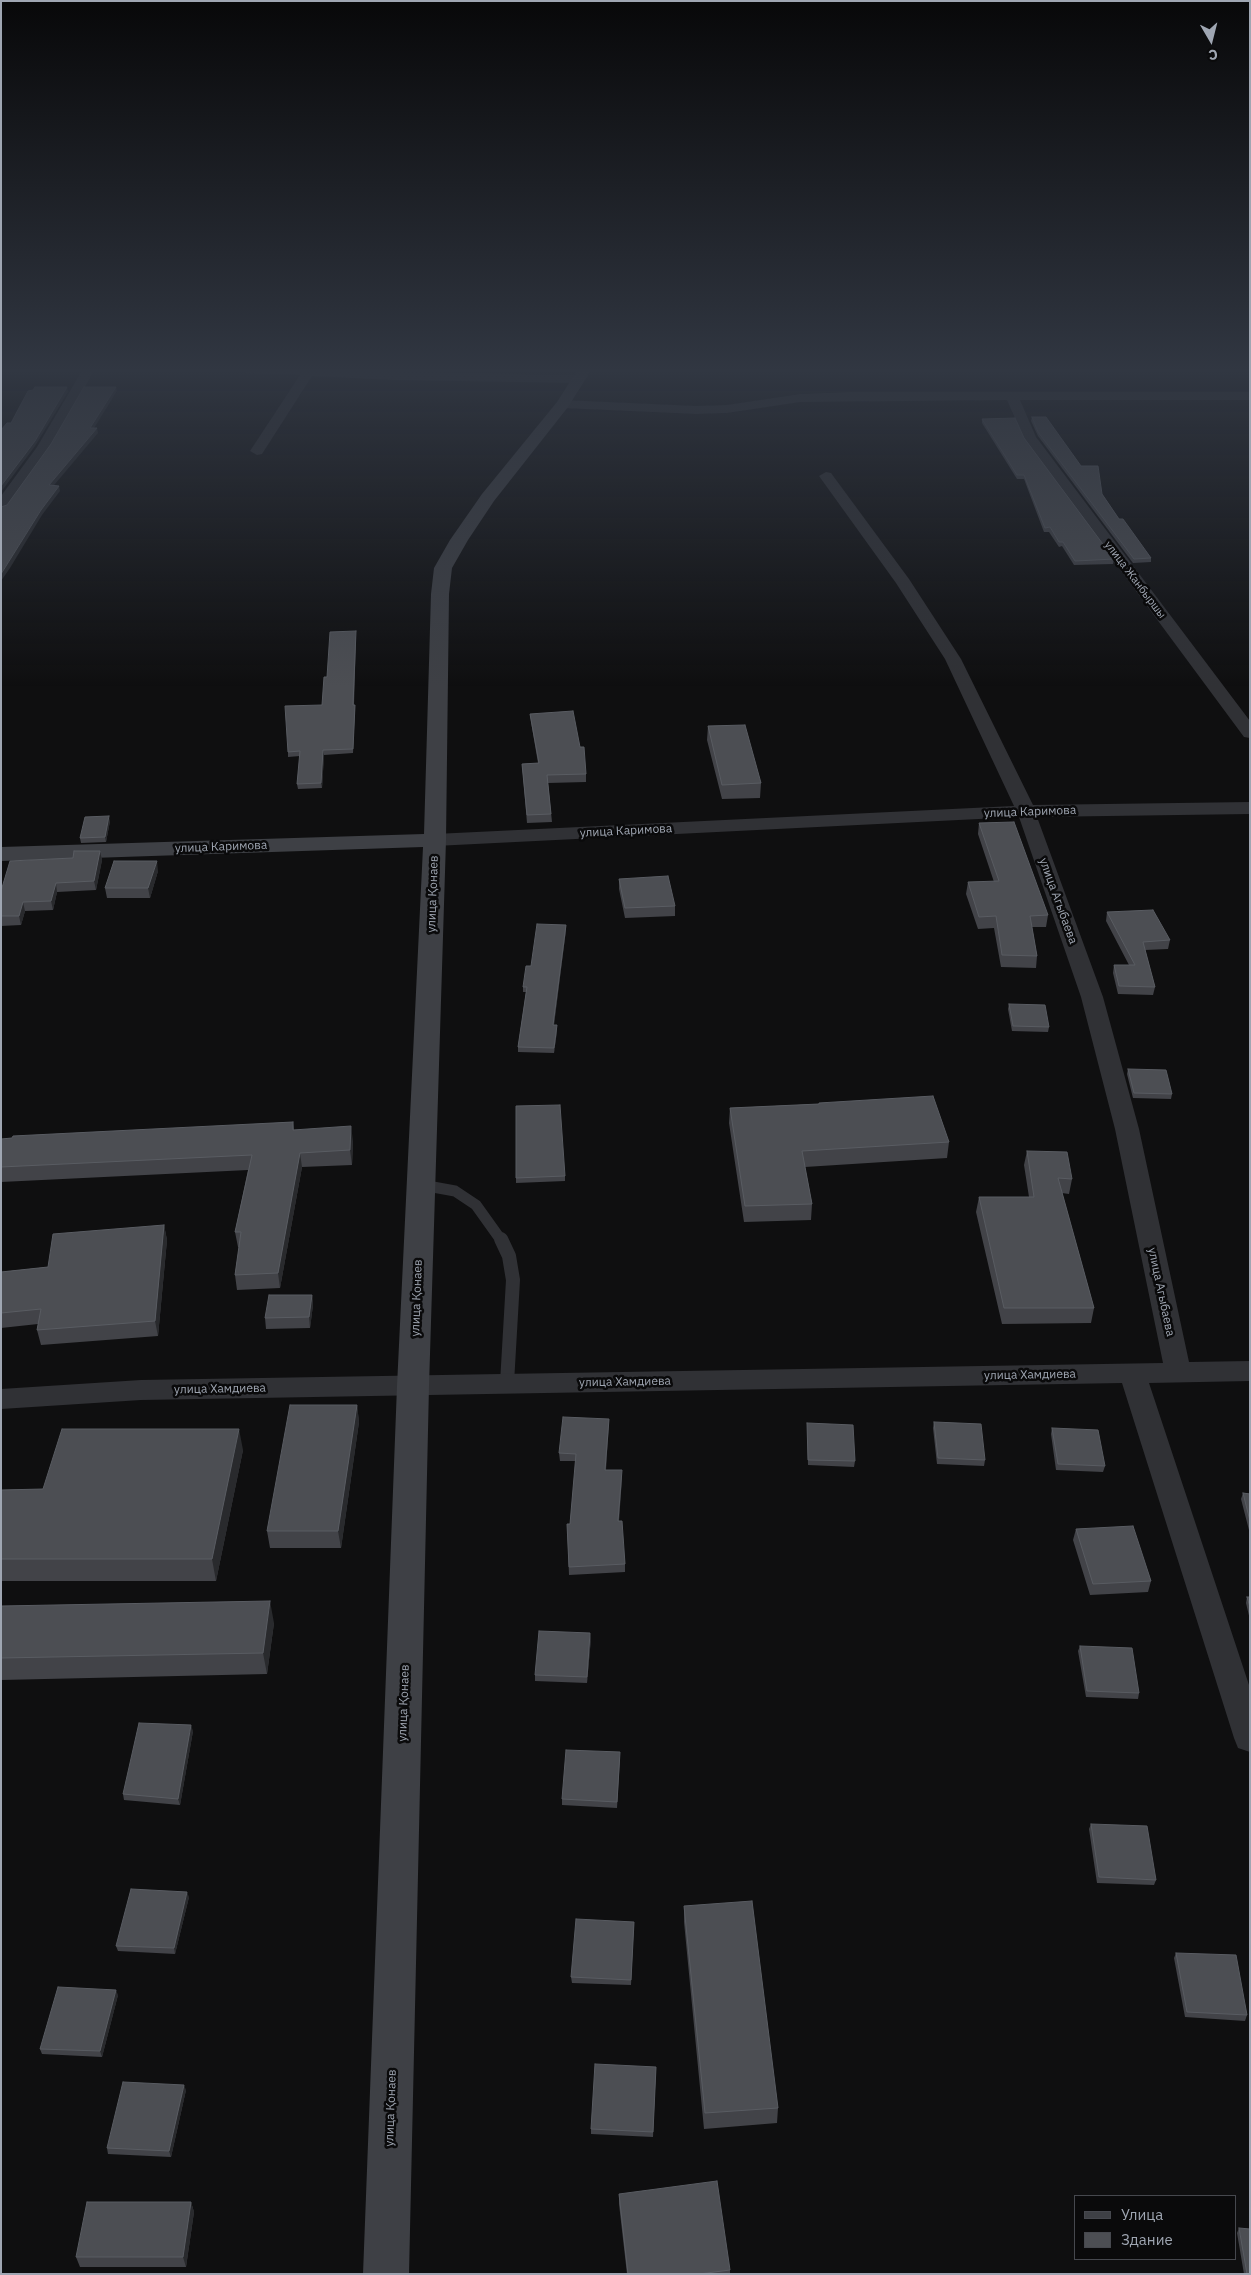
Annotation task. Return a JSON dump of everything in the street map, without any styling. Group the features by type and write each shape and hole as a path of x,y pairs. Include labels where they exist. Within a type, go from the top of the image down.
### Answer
{"main road":[{"name":"улица Қонаев","path":"386,2274 414,1386 436,840 440,594 443,568 458,540 505,475"},
{"name":"улица Каримова","path":"1,854 436,840"}],"street":[{"path":"1,506 23,475"},
{"name":"улица Жанбыршы","path":"1058,475 1250,733"},
{"name":"улица Агыбаева","path":"826,476 903,582 953,659 1026,811 1092,996 1128,1129 1178,1372"},
{"name":"улица Каримова","path":"436,840 1026,811 1250,808"},
{"name":"улица Хамдиева","path":"1,1399 141,1390 1250,1371"},
{"path":"1134,1374 1250,1738"}],"lane":[{"path":"422,1185 455,1191 476,1205 500,1237 509,1256 513,1280 507,1384"}],"building":[{"path":"1,475 9,475 1,486"},
{"path":"29,475 57,475 49,485 59,486 41,510 1,574 1,507 7,505"},
{"path":"1024,475 1052,475 1114,559 1075,561 1063,542 1059,542 1050,527 1045,528"},
{"path":"1071,475 1099,475 1102,494 1119,519 1123,519 1151,558 1134,559"},
{"path":"356,631 353,749 323,750 321,783 297,784 300,751 288,752 285,706 322,705 324,677 327,677 330,632"},
{"path":"573,711 580,747 584,747 586,774 547,775 551,814 527,815 522,764 539,763 530,714"},
{"path":"745,725 761,783 722,785 708,726"},
{"path":"109,816 105,837 80,838 85,817"},
{"path":"1014,822 1048,915 1030,916 1037,956 1002,955 996,916 979,917 968,882 999,881 979,823"},
{"path":"74,851 100,851 94,881 56,883 51,901 23,902 19,916 1,916 1,891 10,861 73,858"},
{"path":"114,861 157,861 148,888 105,888"},
{"path":"668,876 675,906 625,908 619,879"},
{"path":"1153,910 1170,940 1143,942 1155,987 1119,986 1114,965 1135,965 1107,912"},
{"path":"537,924 566,925 553,1025 557,1025 554,1048 518,1047 527,987 523,987 526,966 531,966"},
{"path":"1009,1004 1045,1005 1049,1027 1013,1026"},
{"path":"1128,1069 1166,1070 1172,1094 1134,1093"},
{"path":"933,1096 949,1142 802,1151 812,1204 745,1206 730,1108"},
{"path":"560,1105 565,1176 516,1178 516,1106"},
{"path":"293,1122 293,1130 351,1126 350,1150 300,1153 278,1273 235,1275 241,1232 235,1232 252,1155 1,1167 1,1139 12,1138 13,1136"},
{"path":"1027,1151 1067,1152 1072,1179 1058,1178 1094,1308 1004,1308 979,1197 1034,1197"},
{"path":"164,1225 155,1321 37,1330 41,1309 1,1313 1,1272 48,1267 53,1234"},
{"path":"269,1295 312,1295 309,1317 265,1318"},
{"path":"290,1405 357,1405 338,1531 267,1531"},
{"path":"563,1417 609,1419 605,1470 622,1470 618,1521 622,1521 625,1564 569,1567 567,1524 570,1524 576,1454 559,1453"},
{"path":"934,1422 981,1424 985,1460 938,1458"},
{"path":"807,1423 853,1425 855,1461 808,1460"},
{"path":"1052,1428 1098,1430 1105,1466 1058,1464"},
{"path":"62,1429 239,1429 212,1559 1,1559 1,1490 43,1489"},
{"path":"1243,1493 1250,1494 1250,1521"},
{"path":"1133,1526 1151,1581 1093,1584 1076,1529"},
{"path":"270,1601 263,1653 1,1658 1,1606"},
{"path":"539,1631 590,1633 587,1677 535,1675"},
{"path":"1080,1646 1132,1648 1139,1693 1087,1691"},
{"path":"139,1723 191,1725 178,1799 123,1794"},
{"path":"566,1750 620,1752 617,1802 562,1799"},
{"path":"1091,1824 1147,1826 1156,1880 1099,1877"},
{"path":"131,1889 187,1892 174,1948 116,1946"},
{"path":"752,1901 778,2108 705,2113 684,1906"},
{"path":"576,1919 634,1922 631,1980 571,1977"},
{"path":"1176,1953 1236,1955 1247,2015 1187,2012"},
{"path":"58,1987 116,1990 100,2051 40,2049"},
{"path":"595,2064 656,2067 653,2132 591,2129"},
{"path":"123,2082 184,2085 169,2151 107,2148"},
{"path":"717,2181 730,2270 699,2274 628,2274 619,2194"},
{"path":"87,2202 191,2202 183,2257 76,2257"},
{"path":"1239,2228 1250,2229 1250,2274 1247,2274"}]}
